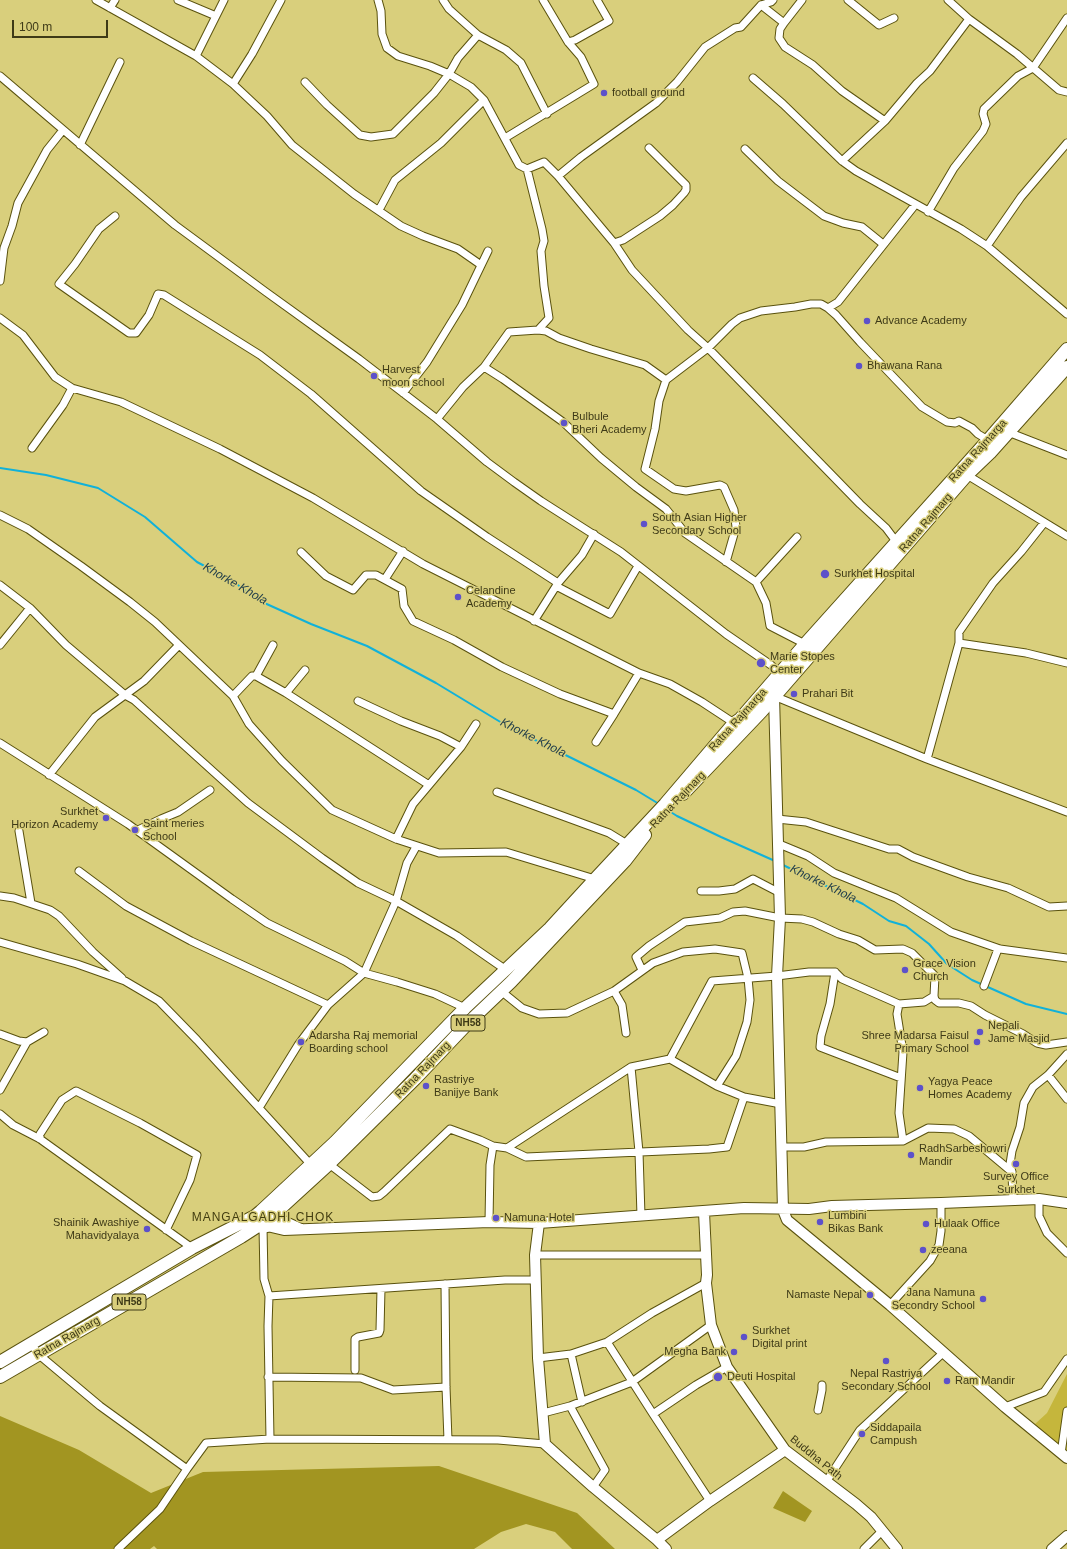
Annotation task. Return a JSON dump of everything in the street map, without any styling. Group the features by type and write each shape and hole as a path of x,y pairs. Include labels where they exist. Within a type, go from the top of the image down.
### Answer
{"main road":[{"name":"Ratna Rajmarga","path":"668,805 734,723 757,708 785,677 805,644 899,546 987,447 1067,349"},
{"name":"Ratna Rajmarg","path":"0,1362 192,1248 264,1220 310,1164 335,1142 465,1008 550,928 627,844 736,740 757,708 774,696 785,677 899,546 967,475 987,447 1008,432 1067,367"},
{"path":"774,696 779,844 778,874 780,893 777,976 781,1146 784,1210 787,1220 890,1305 1005,1407 1064,1456"},
{"name":"Ratna Rajmarg","path":"0,1378 38,1354 241,1237 264,1220 319,1173 415,1079 625,861 652,820"},
{"path":"264,1220 284,1220 303,1230 489,1222 539,1223 744,1208 784,1210 832,1206 1039,1199 1067,1203"},
{"name":"Buddha Path","path":"704,1212 706,1283 711,1325 727,1367 785,1450 871,1517 896,1549"},
{"path":"539,1223 535,1255 538,1358 545,1444 666,1549"},
{"path":"657,1540 710,1501 785,1450"},
{"path":"1052,1549 1067,1536"}],"street":[{"path":"96,0 196,56 233,84 267,116 292,145 354,194 401,226 422,236 458,249 481,265"},
{"path":"110,8 115,0"},
{"path":"178,0 216,16"},
{"path":"196,56 224,0"},
{"path":"233,84 252,54 281,0"},
{"path":"378,0 382,34 388,48 398,56 430,66 449,74 471,87 484,100 519,165 527,169 544,162 558,176 614,243 632,270 688,330 708,348 860,504 886,528 899,546"},
{"path":"443,0 449,9 478,35 506,50 521,63 547,114"},
{"path":"505,138 547,114 594,84 581,57 568,42 543,0"},
{"path":"568,42 576,40 609,21 597,0"},
{"path":"558,176 581,157 656,103 677,82 706,47 735,28 741,27 761,5 773,0"},
{"path":"802,0 780,29 778,38 785,47 813,65 842,91 885,121"},
{"path":"848,0 879,26 894,18"},
{"path":"948,0 968,19 1017,54 1059,90 1067,92"},
{"path":"761,5 784,23"},
{"path":"928,212 954,168 983,131 986,124 983,114 984,109 1018,76 1033,68 1067,18"},
{"path":"842,161 885,121 917,83 930,71 968,19"},
{"path":"305,82 327,106 360,135 381,137 393,134 434,93 449,74 458,58 478,35"},
{"path":"80,144 120,62"},
{"path":"0,76 175,225 404,393 487,462 541,501 621,552 726,634 771,665 785,677"},
{"path":"753,78 783,104 842,161 856,172 961,229 987,246 1067,314"},
{"path":"378,210 395,180 441,143 484,100"},
{"path":"0,282 2,247 12,226 18,203 47,150 63,130"},
{"path":"987,246 1021,197 1067,143"},
{"path":"614,243 623,240 660,216 673,206 686,190 686,185 650,148"},
{"path":"744,149 778,181 824,216 843,223 862,227 884,244"},
{"path":"527,169 544,241 541,251 549,318 538,330"},
{"path":"828,308 838,302 915,205"},
{"path":"115,216 99,229 59,284 129,333 136,333 149,315 158,294 164,295 260,355 310,394 421,491 557,585 610,614 638,566"},
{"path":"404,393 427,362 462,305 488,250"},
{"path":"726,562 736,527 734,510 724,487 720,485 686,491 674,489 645,469 655,429 659,401 666,380 708,348 732,324 747,316 761,311 821,304 836,315 922,407 947,422 955,423 960,421 972,428 987,447"},
{"path":"0,318 23,335 55,377 72,388 121,402 220,449 313,498 423,564 476,589 534,621 639,673 670,684 702,702 734,723"},
{"path":"437,419 463,387 484,367 509,332 538,330 546,331 559,338 591,349 645,364 666,380"},
{"path":"484,367 563,422 601,458 636,487 666,509 685,533 756,582 766,603 770,626 805,644"},
{"path":"32,448 63,405 72,388"},
{"path":"1008,432 1067,455"},
{"path":"967,475 1067,536"},
{"path":"0,516 28,529 81,566 142,612 233,696 249,724 282,761 332,810 396,839 439,853 506,852 595,880"},
{"path":"927,759 959,643 959,632 993,583 1021,552 1044,523"},
{"path":"534,621 557,585 582,555 594,534"},
{"path":"756,582 797,537"},
{"path":"384,579 402,551"},
{"path":"300,552 326,576 353,590 366,575 376,575 384,579 402,589 404,606 413,621 454,640 502,667 560,694 614,714"},
{"path":"0,585 30,608 66,645 134,700 248,803 358,883 396,901 457,936 506,970"},
{"path":"0,645 30,608"},
{"path":"959,643 1026,653 1067,664"},
{"path":"256,676 273,645"},
{"path":"49,775 95,717 144,681 178,646"},
{"path":"286,693 305,670"},
{"path":"596,742 639,673"},
{"path":"233,696 252,676 256,676 286,693 429,785"},
{"path":"774,696 927,759 1067,812"},
{"path":"358,701 401,721 440,736 461,747"},
{"path":"396,839 413,804 461,747 476,724"},
{"path":"0,743 138,830 267,923 345,961 364,973 435,994 465,1008"},
{"path":"138,830 178,812 210,790"},
{"path":"498,792 609,833 627,844"},
{"path":"777,819 806,822 889,849 898,849 961,874 1008,888 1049,907 1067,906"},
{"path":"19,831 31,902"},
{"path":"779,844 808,856 834,873 896,898 951,932 998,949 1067,958"},
{"path":"259,1108 298,1045 328,1005 364,973 396,901 407,863 416,846"},
{"path":"79,871 126,906 191,941 328,1005"},
{"path":"701,892 735,888 753,879 780,893"},
{"path":"0,896 31,902 60,916 93,952 125,981"},
{"path":"642,970 636,957 649,946 685,922 720,918 733,912 745,911 780,918 790,918 813,922 839,934 858,940 876,950 903,949 912,953 935,976 934,1000 939,1003 959,1003 970,1006 1037,1043 1046,1045 1067,1042"},
{"path":"0,942 77,964 125,981 159,1001 319,1173"},
{"path":"501,991 522,1008 539,1014 567,1013 614,991 653,963 683,952 715,948 742,953 748,978 750,1000 747,1022 736,1056 717,1086"},
{"path":"984,986 998,949"},
{"path":"670,1060 712,981 809,972 836,972 842,979 899,1004 924,1002 934,996"},
{"path":"836,972 830,1004 821,1036 820,1047 901,1078"},
{"path":"614,991 622,1005 626,1033"},
{"path":"899,1004 897,1014 903,1052 899,1113 903,1141"},
{"path":"0,1090 27,1042 44,1032"},
{"path":"0,1034 19,1041 27,1042"},
{"path":"1013,1201 1012,1172 1010,1164 1012,1151 1020,1127 1024,1103 1032,1087 1048,1076 1067,1054"},
{"path":"508,1148 631,1067 670,1060 717,1086 744,1097 781,1104"},
{"path":"631,1067 639,1152 641,1216"},
{"path":"1048,1076 1067,1099"},
{"path":"40,1139 40,1134 62,1100 76,1091 140,1123 197,1155 190,1180 166,1230"},
{"path":"329,1164 372,1197 379,1196 384,1192 450,1129 493,1146 508,1148 526,1157 671,1152 709,1149 727,1146 744,1097"},
{"path":"0,1114 13,1125 40,1139 192,1248"},
{"path":"781,1146 804,1147 826,1142 903,1141 928,1128 954,1129 969,1136 1012,1172"},
{"path":"489,1222 490,1164 493,1146"},
{"path":"1039,1199 1039,1216 1047,1232 1067,1253"},
{"path":"890,1305 930,1261 938,1245 941,1231 941,1203"},
{"path":"264,1220 264,1279 269,1296 268,1377 270,1439"},
{"path":"535,1255 706,1254"},
{"path":"269,1296 505,1280 536,1280"},
{"path":"538,1358 571,1354 606,1342 652,1313 706,1283"},
{"path":"445,1284 448,1440"},
{"path":"356,1370 355,1339 358,1337 379,1333 380,1330 382,1289"},
{"path":"542,1411 547,1412 570,1406 632,1382 711,1325"},
{"path":"606,1342 710,1501"},
{"path":"32,1344 38,1354 100,1406 187,1469"},
{"path":"826,1482 860,1430 944,1352"},
{"path":"571,1354 582,1402"},
{"path":"1005,1407 1044,1392 1066,1360"},
{"path":"1066,1360 1067,1369"},
{"path":"653,1414 696,1385 727,1367"},
{"path":"268,1377 360,1378 393,1390 446,1387"},
{"path":"818,1410 822,1385"},
{"path":"570,1406 606,1470 593,1487"},
{"path":"1064,1456 1067,1411"},
{"path":"118,1549 160,1509 206,1443 270,1439 498,1440 545,1444"},
{"path":"864,1549 882,1531"}],"shaded area":[{"path":"1067,1374 1067,1452 1053,1444 1035,1424 1047,1413"},
{"path":"0,1416 79,1450 151,1493 203,1472 439,1466 577,1513 615,1549 572,1549 555,1532 526,1524 501,1532 474,1549 157,1549 154,1546 150,1549 0,1549"},
{"path":"783,1491 812,1511 805,1522 773,1508"}],"waterway":[{"name":"Khorke Khola","path":"0,468 46,475 98,488 145,517 197,562 231,580 260,601 311,624 367,646 436,683 507,726 636,790 659,804"},
{"name":"Khorke Khola","path":"666,809 677,816 721,837 775,861"},
{"name":"Khorke Khola","path":"781,864 863,904 889,921 906,926 929,944 947,964 972,980 1026,1004 1067,1014"}],"place":[{"name":"football ground","path":"604,93"},
{"name":"Advance Academy","path":"867,321"},
{"name":"Bhawana Rana","path":"859,366"},
{"name":"Harvest moon school","path":"374,376"},
{"name":"Bulbule Bheri Academy","path":"564,423"},
{"name":"South Asian Higher Secondary School","path":"644,524"},
{"name":"Surkhet Hospital","path":"825,574"},
{"name":"Celandine Academy","path":"458,597"},
{"name":"Marie Stopes Center","path":"761,663"},
{"name":"Prahari Bit","path":"794,694"},
{"name":"Surkhet Horizon Academy","path":"106,818"},
{"name":"Saint meries School","path":"135,830"},
{"name":"Grace Vision Church","path":"905,970"},
{"name":"Nepali Jame Masjid","path":"980,1032"},
{"name":"Adarsha Raj memorial Boarding school","path":"301,1042"},
{"name":"Shree Madarsa Faisul Primary School","path":"977,1042"},
{"name":"Rastriye Banijye Bank","path":"426,1086"},
{"name":"Yagya Peace Homes Academy","path":"920,1088"},
{"name":"RadhSarbeshowri Mandir","path":"911,1155"},
{"name":"Survey Office Surkhet","path":"1016,1164"},
{"name":"Namuna Hotel","path":"496,1218"},
{"name":"Lumbini Bikas Bank","path":"820,1222"},
{"name":"Hulaak Office","path":"926,1224"},
{"name":"Shainik Awashiye Mahavidyalaya","path":"147,1229"},
{"name":"zeeana","path":"923,1250"},
{"name":"Namaste Nepal","path":"870,1295"},
{"name":"Jana Namuna Secondry School","path":"983,1299"},
{"name":"Surkhet Digital print","path":"744,1337"},
{"name":"Megha Bank","path":"734,1352"},
{"name":"Nepal Rastriya Secondary School","path":"886,1361"},
{"name":"Deuti Hospital","path":"718,1377"},
{"name":"Ram Mandir","path":"947,1381"},
{"name":"Siddapaila Campush","path":"862,1434"}],"district":[{"name":"MANGALGADHI CHOK","path":"263,1218"}]}
